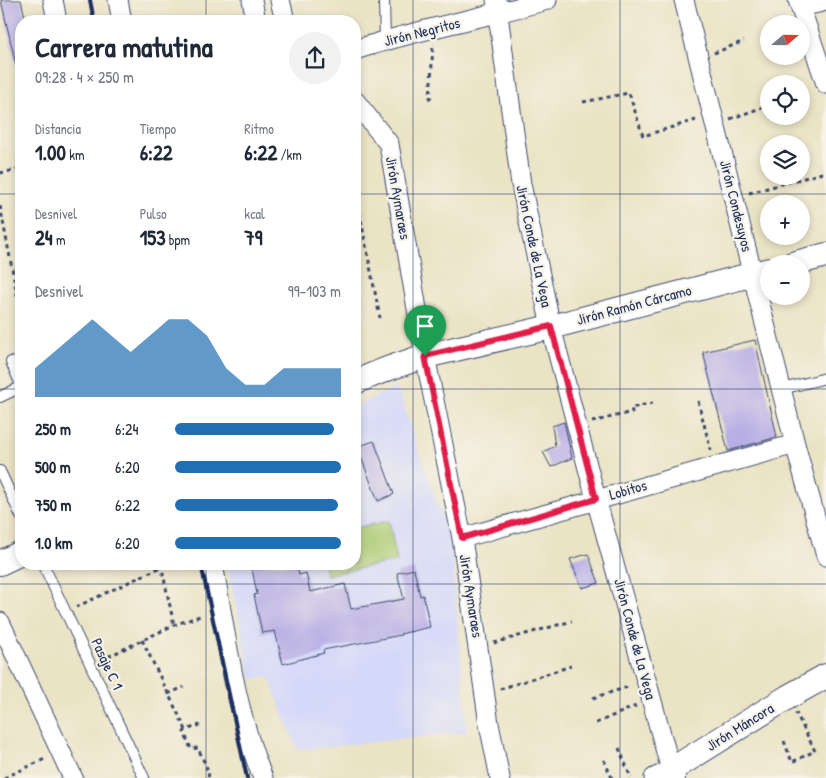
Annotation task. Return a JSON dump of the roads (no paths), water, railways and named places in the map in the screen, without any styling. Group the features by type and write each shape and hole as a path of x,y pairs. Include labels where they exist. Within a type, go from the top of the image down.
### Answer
{"street":[{"path":"53,0 56,15"},
{"path":"118,0 121,15"},
{"path":"252,0 255,15"},
{"path":"280,0 284,15"},
{"name":"Jirón Negritos","path":"361,48 385,40 434,29 496,7 547,0"},
{"name":"Jirón Condesuyos","path":"684,0 734,197 760,269"},
{"path":"826,1 799,4 826,84"},
{"name":"Jirón Conde de La Vega","path":"496,7 521,184 551,326 596,499 649,690 666,775"},
{"name":"Jirón Aymaraes","path":"361,109 389,144 425,356 462,538 485,694 500,778"},
{"path":"810,259 826,255"},
{"name":"Jirón Ramón Cárcamo","path":"361,380 425,356 760,272"},
{"name":"Jirón Condesuyos","path":"767,305 782,389 826,556"},
{"name":"Lobitos","path":"462,538 795,444"},
{"path":"0,563 15,556"},
{"path":"214,570 241,709 251,749 263,778"},
{"path":"0,622 73,778"},
{"name":"Jirón Máncora","path":"666,775 788,697 826,676"}],"lane":[{"path":"384,0 385,40"},
{"path":"10,362 15,373"},
{"path":"782,389 826,378"},
{"path":"0,397 15,389"},
{"path":"0,471 15,503"},
{"name":"Pasaje C 1","path":"46,570 144,778"}],"railway":[{"path":"90,0 93,15"},
{"path":"202,570 247,778"}]}
